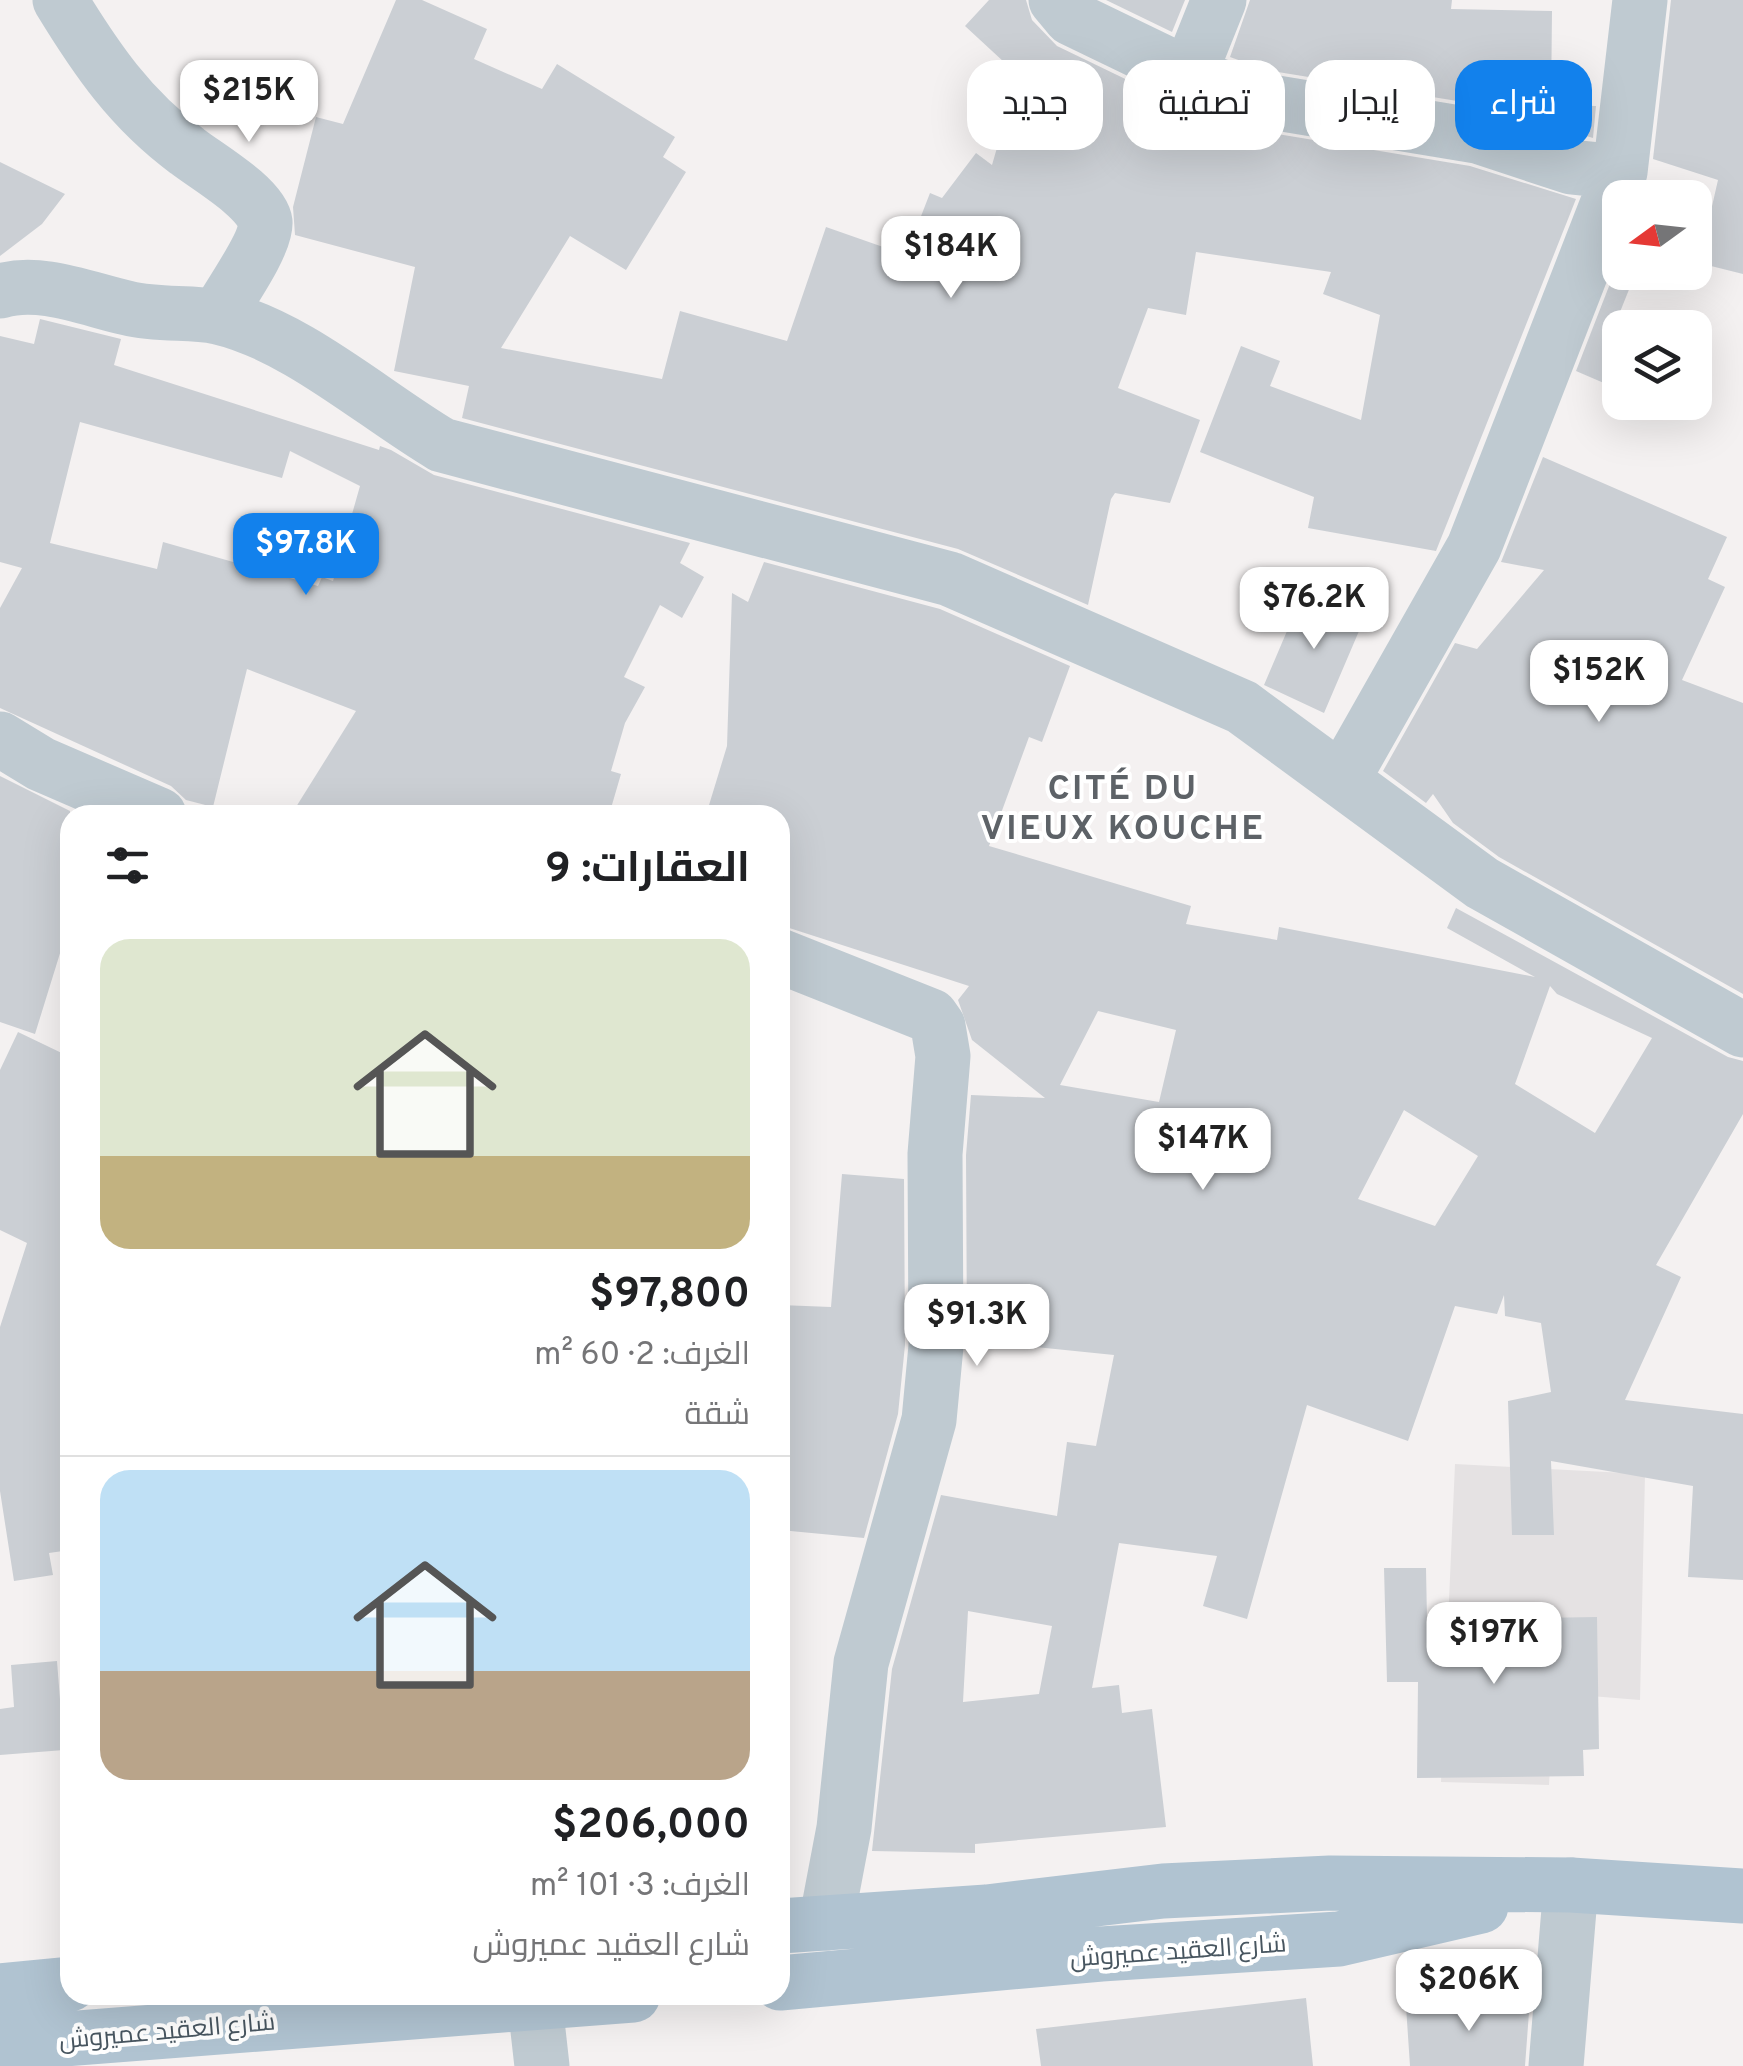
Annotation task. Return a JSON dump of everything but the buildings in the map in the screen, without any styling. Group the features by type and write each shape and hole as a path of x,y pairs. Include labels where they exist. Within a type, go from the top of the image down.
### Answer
{"main road":[{"name":"شارع العقيد عميروش","path":"803,1924 987,1912 1163,1891 1330,1884 1571,1886 1743,1896"},
{"name":"شارع العقيد عميروش","path":"790,1982 1100,1954 1339,1939 1571,1886"},
{"path":"0,1991 60,1985"},
{"name":"شارع العقيد عميروش","path":"0,2044 128,2049 486,2005"}],"street":[{"path":"60,0 110,80 181,147 250,198 264,216 264,235 217,317"},
{"path":"1056,0 1071,18 1158,60"},
{"path":"1195,60 1219,0"},
{"path":"1342,780 1474,547 1620,172 1640,0"},
{"path":"1285,104 1477,136 1571,166 1620,172"},
{"path":"0,291 40,288 160,316 217,317 316,358 380,408 442,445 950,579 1242,707 1482,884 1743,1030"},
{"path":"0,739 41,764 136,805"},
{"path":"790,960 931,1016 938,1026 943,1056 935,1154 936,1346 929,1420 862,1663 844,1828 803,1924"},
{"path":"1556,2066 1571,1886"},
{"path":"536,2005 542,2066"}],"shaded area":[{"path":"1455,1464 1645,1474 1640,1700 1554,1693 1549,1785 1441,1782"}],"district":[{"name":"CITÉ DU VIEUX KOUCHE","path":"1123,807"}]}
